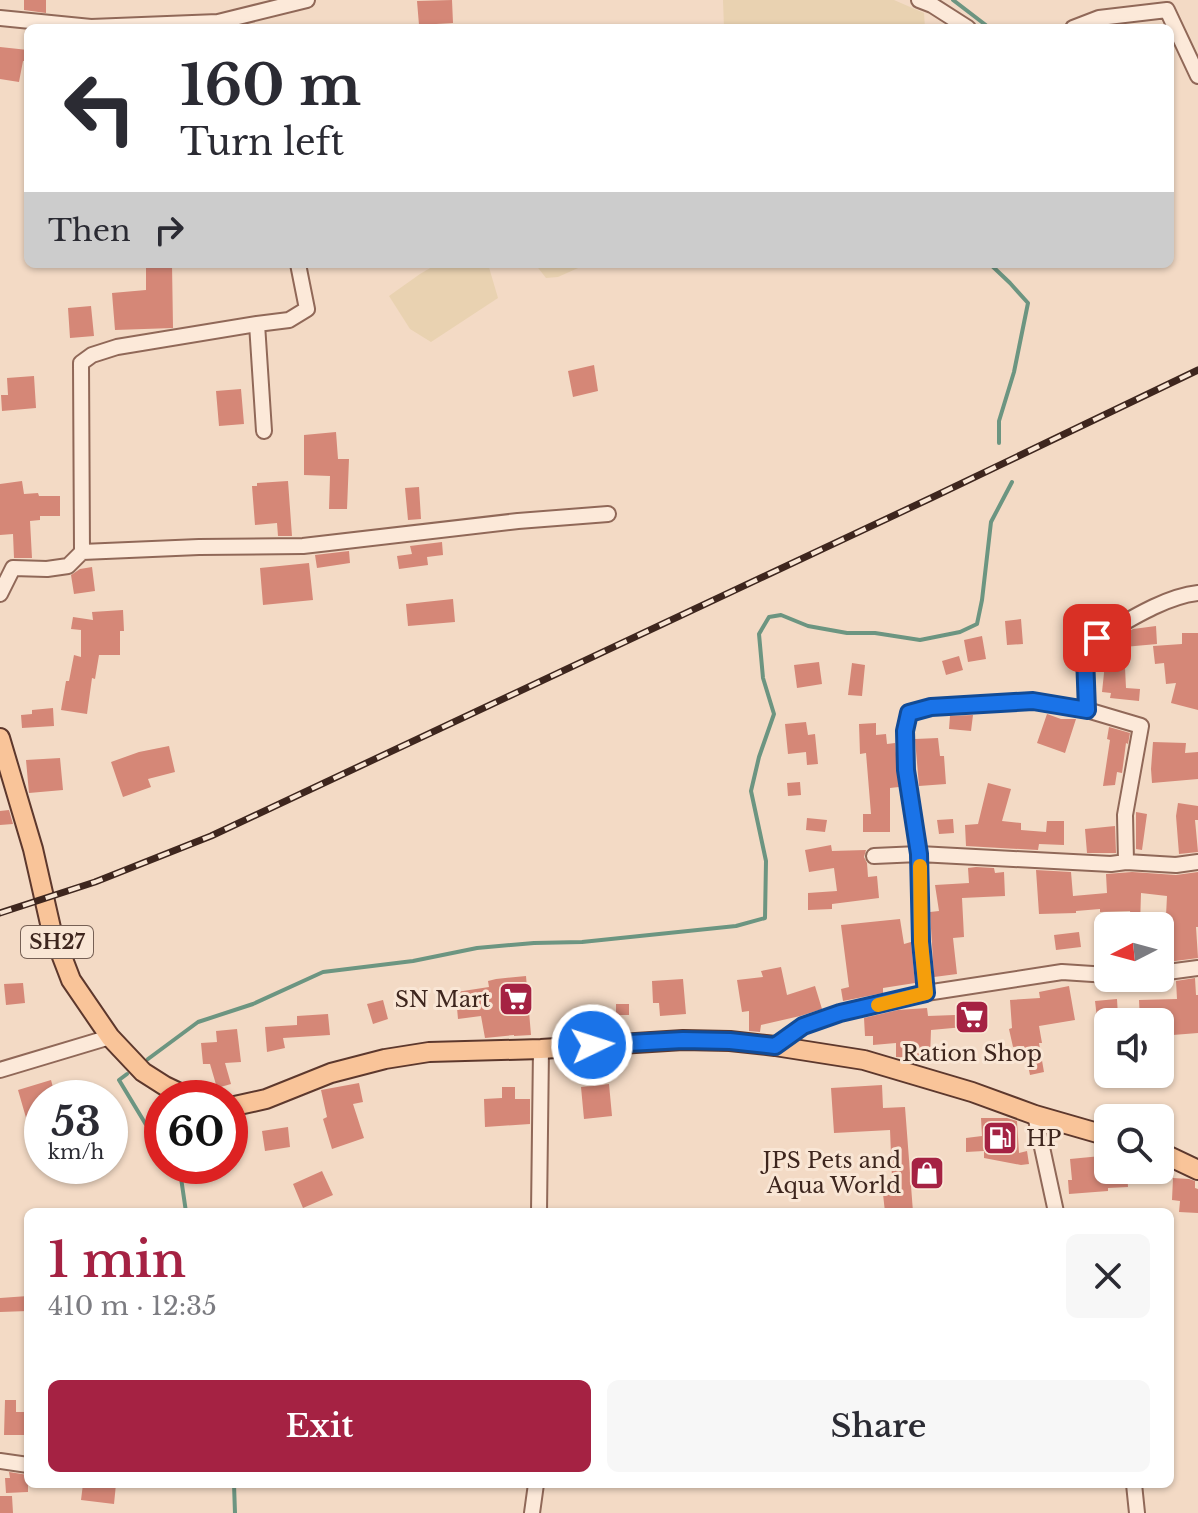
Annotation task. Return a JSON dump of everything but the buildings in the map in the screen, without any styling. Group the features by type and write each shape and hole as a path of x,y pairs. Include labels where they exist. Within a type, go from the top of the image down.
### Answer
{"main road":[{"name":"SH27","path":"0,738 33,849 51,928 71,980 110,1037 143,1072 156,1080"},
{"path":"248,1103 331,1073 429,1052 683,1040 730,1041 864,1060 1094,1132"},
{"path":"1174,1159 1198,1170"}],"street":[{"path":"223,24 307,0"},
{"path":"919,0 962,24"},
{"path":"1083,24 1099,18 1167,10 1174,24"},
{"path":"0,18 61,24"},
{"path":"1174,25 1198,76"},
{"path":"82,552 81,363 92,355 117,347 289,320 307,309 299,268"},
{"path":"257,324 264,431"},
{"path":"0,594 13,568 68,566 82,552 303,546 518,521 608,514"},
{"path":"1087,710 1087,644 1136,615 1186,594 1198,593"},
{"path":"926,993 921,942 919,854 906,770 905,731 909,713 931,707 1033,701 1087,710 1141,726 1125,815 1126,862"},
{"path":"874,856 919,854 1111,864 1176,865 1198,862"},
{"path":"1174,971 1198,968"},
{"path":"775,1046 803,1026 840,1013 926,993 1062,972 1094,974"},
{"path":"0,1070 110,1037"},
{"path":"539,1208 541,1049"},
{"path":"1035,1115 1055,1208"},
{"path":"0,1461 24,1464"},
{"path":"532,1513 535,1488"},
{"path":"1134,1488 1137,1513"}],"shaded area":[{"path":"723,0 894,0 924,13 925,24 724,24"},
{"path":"430,268 489,268 498,298 431,342 410,329 389,296"},
{"path":"538,268 578,268 558,277 546,278"}],"waterway":[{"path":"953,0 984,24"},
{"path":"994,268 1028,303 1014,372 999,421 999,443"},
{"path":"148,1059 198,1022 253,1004 323,972 413,961 477,948 582,942 736,926 765,918 766,861 751,791 774,714 763,678 759,634 769,617 781,615 808,626 920,640 960,632 977,624 991,522 1012,482"},
{"path":"127,1074 119,1080 144,1121"},
{"path":"182,1184 185,1208"},
{"path":"234,1488 235,1513"}],"railway":[{"path":"0,913 95,882 211,836 1198,370"}],"slow traffic":[{"path":"878,1005 926,993 921,942 920,866"}],"place":[{"name":"SN Mart","path":"516,999"},
{"name":"Ration Shop","path":"972,1017"},
{"name":"HP","path":"1000,1138"},
{"name":"JPS Pets and Aqua World","path":"927,1173"}],"route":[{"path":"592,1045 683,1040 775,1046 803,1026 840,1013 926,993 921,942 919,854 906,770 905,731 909,713 931,707 1033,701 1087,710 1085,656 1087,644 1097,638"}]}
